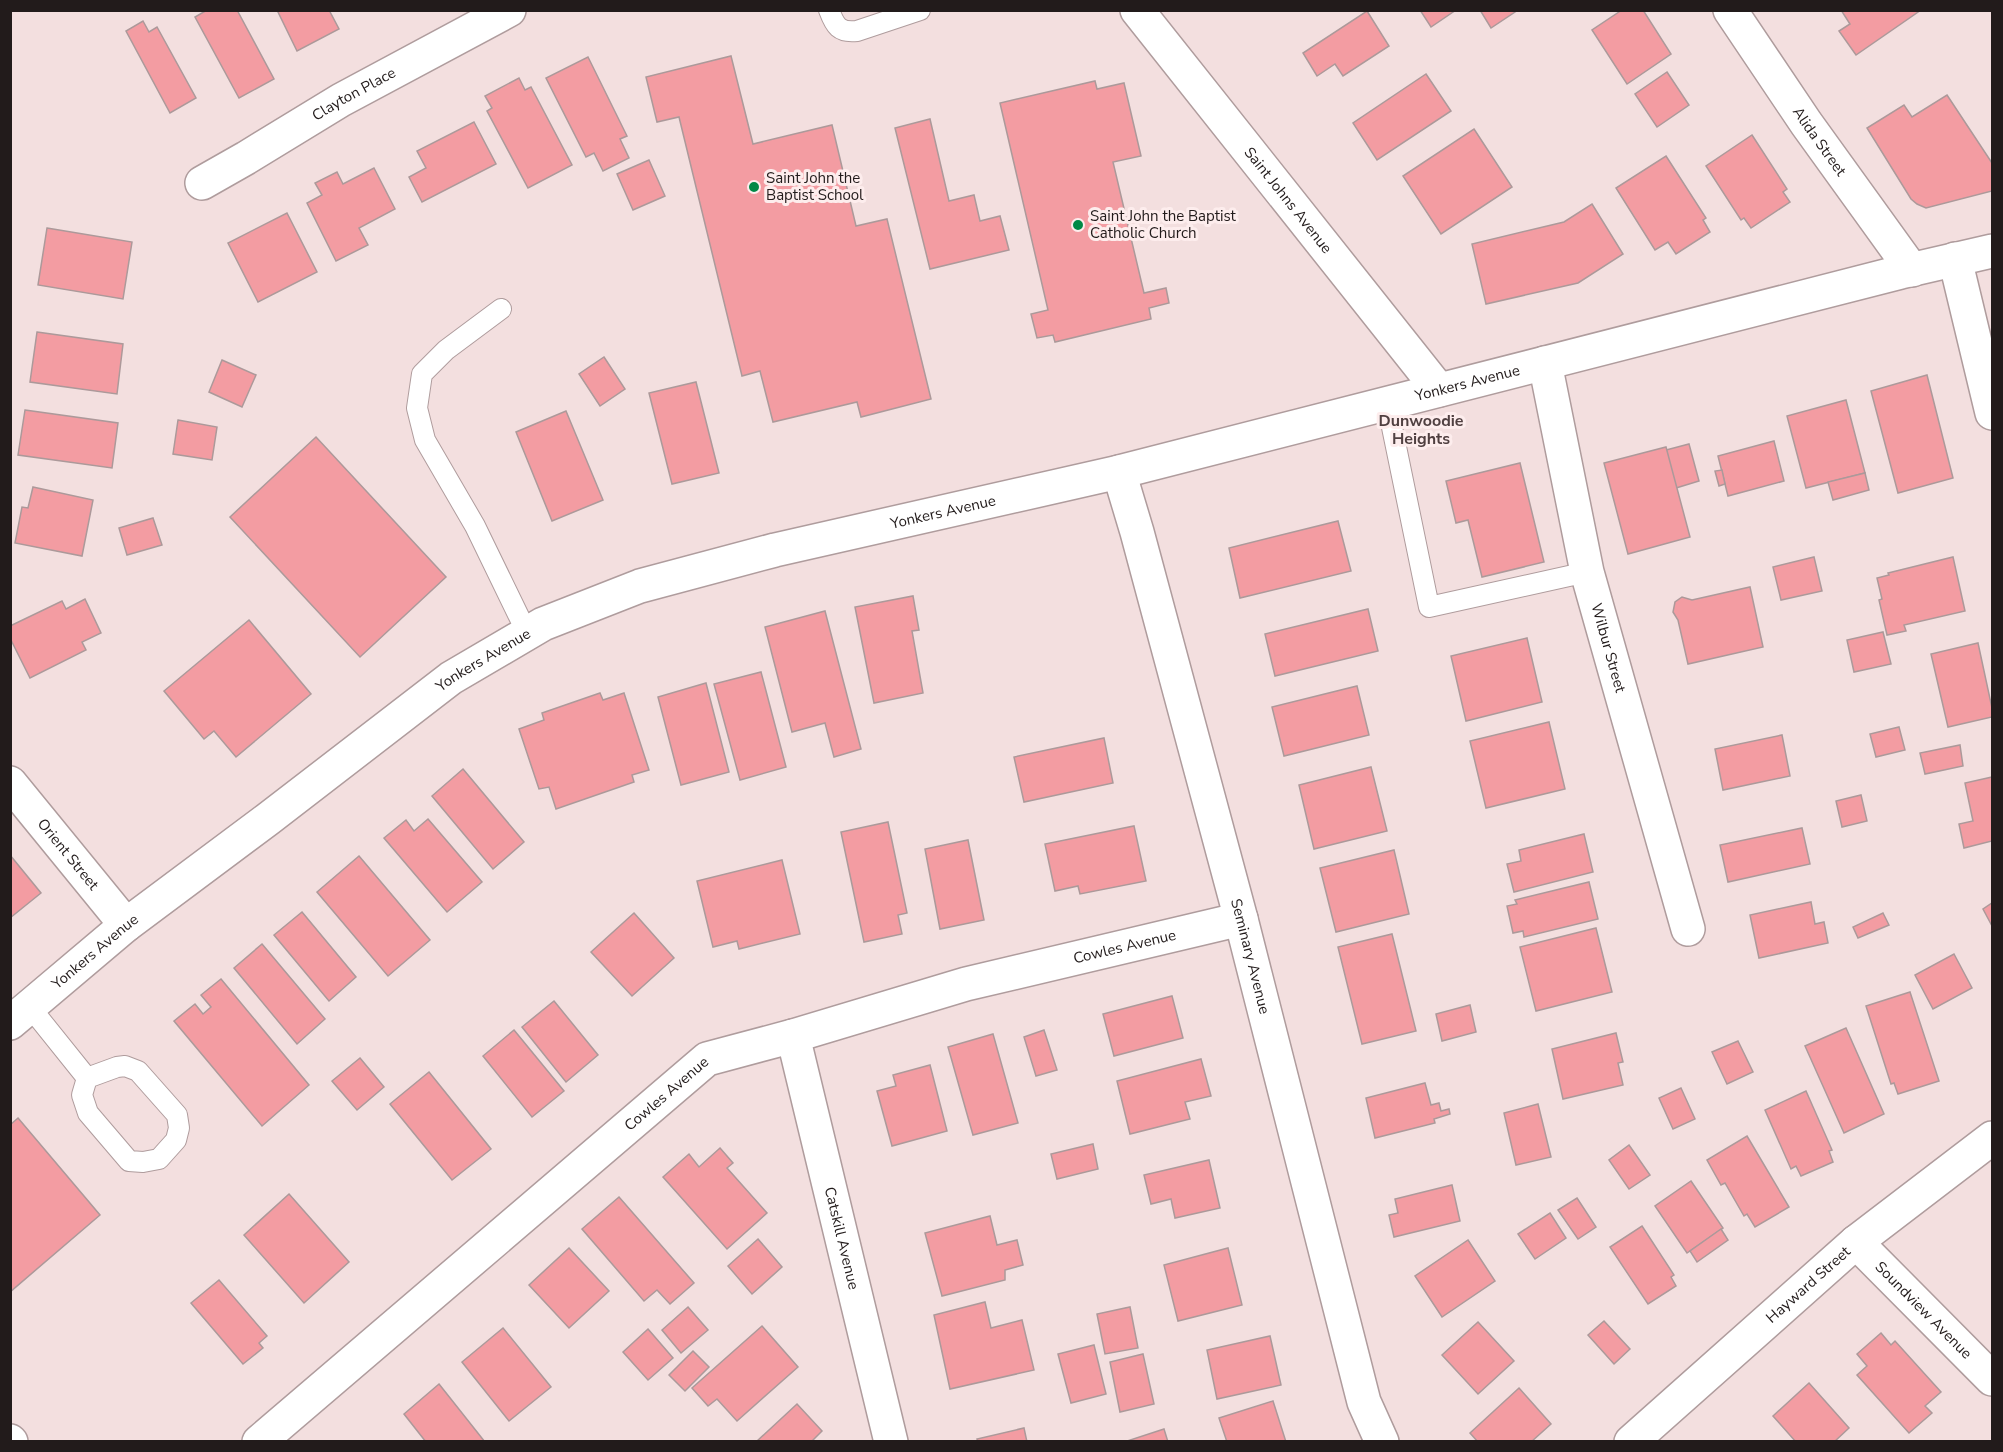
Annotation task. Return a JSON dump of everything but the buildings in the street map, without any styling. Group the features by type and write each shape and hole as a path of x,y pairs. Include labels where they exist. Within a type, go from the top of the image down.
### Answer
{"street":[{"name":"Clayton Place","path":"202,183 341,100 509,10"},
{"name":"Saint Johns Avenue","path":"1137,10 1439,390"},
{"name":"Alida Street","path":"1730,10 1806,123 1912,270"},
{"name":"Yonkers Avenue","path":"20,1015 126,925 452,678 543,624 640,586 775,550 1119,472 1992,251"},
{"path":"1955,259 1992,413"},
{"name":"Wilbur Street","path":"1545,363 1587,572 1688,929"},
{"name":"Seminary Avenue","path":"1119,472 1241,919 1364,1402 1382,1442"},
{"name":"Orient Street","path":"10,783 126,925"},
{"name":"Cowles Avenue","path":"259,1442 707,1059 793,1036 966,984 1241,919"},
{"name":"Catskill Avenue","path":"793,1036 891,1442"},
{"name":"Hayward Street","path":"1631,1442 1856,1242 1992,1138"},
{"name":"Soundview Avenue","path":"1856,1242 1992,1379"}],"lane":[{"path":"829,10 835,24 846,32 857,31 920,10"},
{"path":"501,309 446,350 422,374 417,408 425,440 476,526 527,633"},
{"path":"1387,403 1430,607 1587,572"},
{"path":"20,1015 87,1078"},
{"path":"125,1066 138,1071 177,1115 179,1128 171,1148 159,1158 142,1162 129,1161 88,1113 82,1095 87,1078 117,1067 125,1066"}],"place":[{"name":"Saint John the Baptist School","path":"754,187"},
{"name":"Saint John the Baptist Catholic Church","path":"1078,225"}],"district":[{"name":"Dunwoodie Heights","path":"1421,430"}]}
